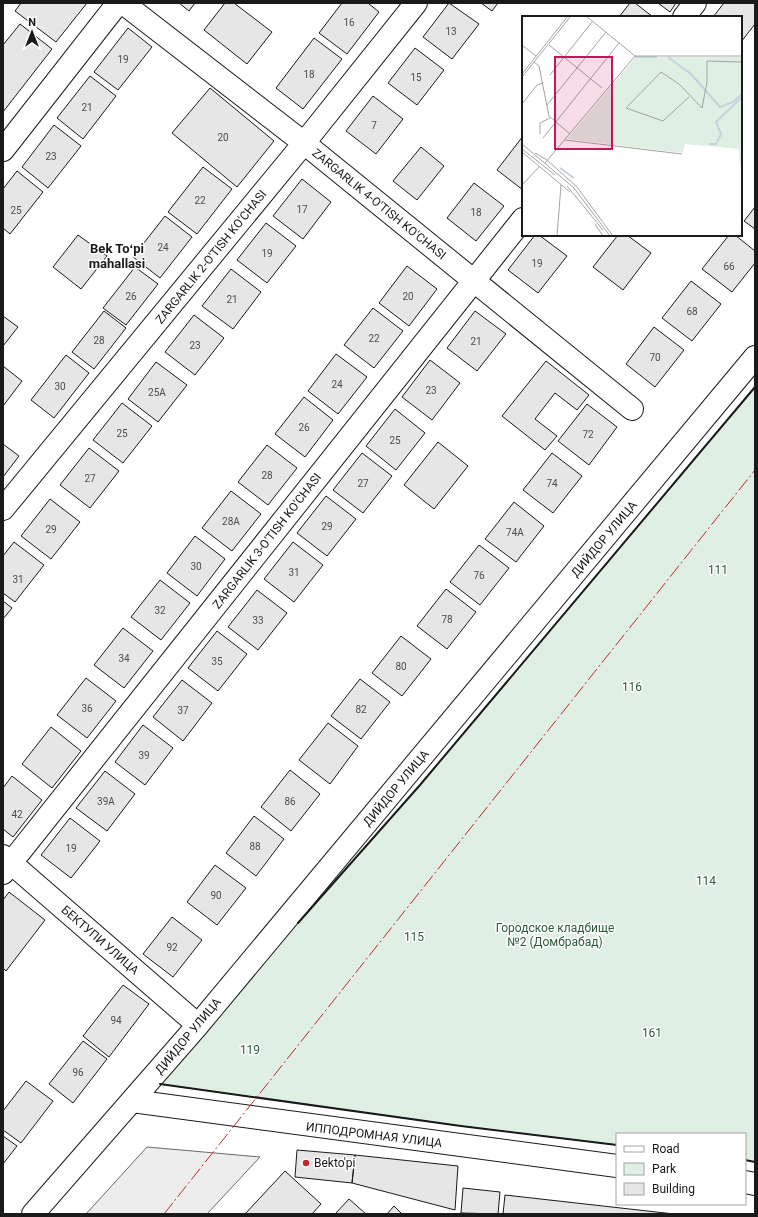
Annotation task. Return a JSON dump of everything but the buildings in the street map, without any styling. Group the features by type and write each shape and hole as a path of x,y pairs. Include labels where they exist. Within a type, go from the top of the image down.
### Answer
{"street":[{"path":"3,150 118,3"},
{"name":"ZARGARLIK 4-O'TISH KO'CHASI","path":"123,3 304,143 632,409"},
{"name":"ZARGARLIK 2-O'TISH KO'CHASI","path":"3,509 304,143 416,3"},
{"path":"685,16 695,3"},
{"name":"ZARGARLIK 3-O'TISH KO'CHASI","path":"6,864 522,220"},
{"name":"ДИЙДОР УЛИЦА","path":"33,1214 198,1025 755,357"},
{"name":"БЕКТУПИ УЛИЦА","path":"6,864 198,1025"},
{"name":"ИППОДРОМНАЯ УЛИЦА","path":"132,1101 616,1166"}],"green space":[{"name":"Городское кладбище №2 (Домбрабад)","path":"755,387 755,1162 746,1160 746,1133 616,1133 616,1145 461,1126 159,1084 231,998 420,785"}],"shaded area":[{"path":"147,1147 260,1157 207,1214 86,1214"}],"wall":[{"path":"298,923 420,785 755,387"},
{"path":"160,1084 461,1126 616,1145"},
{"path":"746,1160 755,1162"}],"power":[{"path":"164,1214 755,470"}],"place":[{"name":"Bekto'pi","path":"306,1163"}],"district":[{"name":"Bek Toʻpi mahallasi","path":"117,256"}],"park label":[{"name":"111","path":"718,570"},
{"name":"116","path":"632,687"},
{"name":"114","path":"706,881"},
{"name":"115","path":"414,937"},
{"name":"161","path":"652,1033"},
{"name":"119","path":"250,1050"}]}
